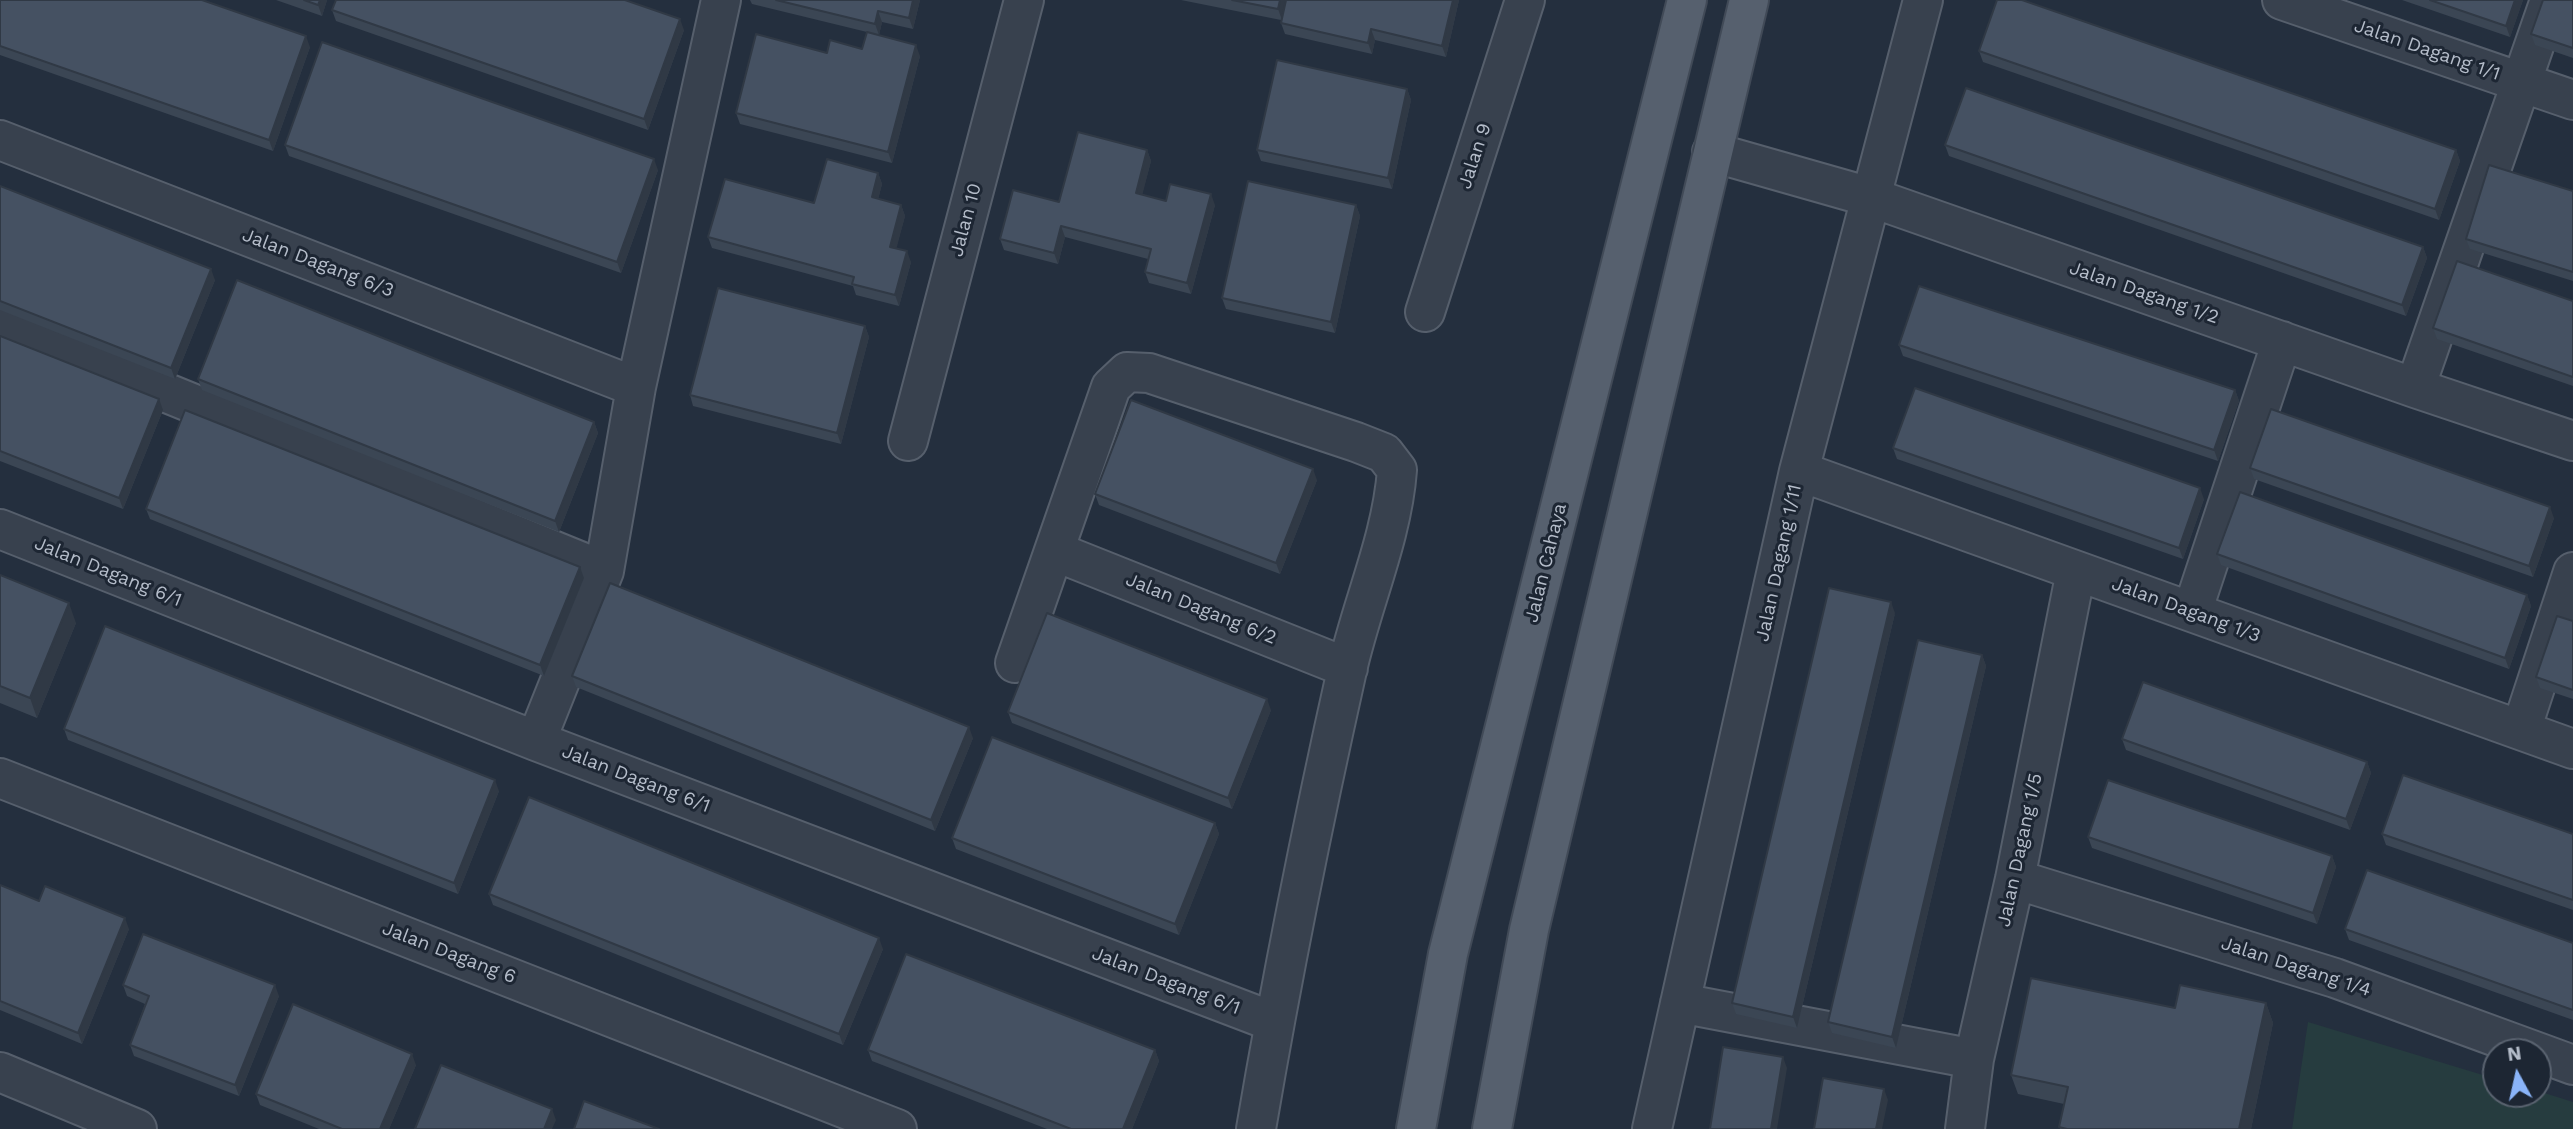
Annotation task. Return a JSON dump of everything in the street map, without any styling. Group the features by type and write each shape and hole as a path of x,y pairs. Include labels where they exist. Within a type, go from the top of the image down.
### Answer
{"main road":[{"name":"Jalan Cahaya","path":"1416,1129 1448,954 1687,0"},
{"path":"1492,1129 1530,930 1749,0"}],"street":[{"path":"537,741 604,571 636,387 721,0"},
{"name":"Jalan 10","path":"908,441 1024,0"},
{"name":"Jalan 9","path":"1425,313 1525,0"},
{"name":"Jalan Dagang 1/11","path":"1652,1129 1799,471 1923,0"},
{"name":"Jalan Dagang 1/1","path":"2282,0 2573,100"},
{"path":"2415,388 2550,0"},
{"name":"Jalan Dagang 6/3","path":"0,140 636,387"},
{"name":"Jalan Dagang 1/2","path":"1712,152 1870,197 2573,441"},
{"path":"0,325 604,571"},
{"path":"2192,612 2282,341"},
{"path":"1015,663 1111,387 1127,372 1149,373 1384,453 1396,470 1395,500 1348,668 1274,1022 1256,1129"},
{"name":"Jalan Dagang 1/3","path":"1799,471 2573,749"},
{"name":"Jalan Dagang 6/1","path":"0,529 537,741 1274,1022"},
{"name":"Jalan Dagang 6/2","path":"1054,551 1348,668"},
{"name":"Jalan Dagang 1/5","path":"1965,1129 1975,1059 2015,879 2076,571"},
{"path":"2521,730 2573,572"},
{"name":"Jalan Dagang 6","path":"0,778 897,1129"},
{"name":"Jalan Dagang 1/4","path":"2015,879 2335,978 2573,1065"},
{"path":"1681,1003 1975,1059"},
{"path":"0,1072 61,1115 137,1129"}],"green space":[{"path":"2308,1022 2482,1075 2482,1108 2552,1108 2552,1095 2573,1102 2573,1129 2292,1129"}],"building":[{"path":"0,0 202,0 306,36 269,140 0,46"},
{"path":"304,0 320,0 318,5"},
{"path":"336,0 625,0 680,19 644,119 332,10"},
{"path":"776,0 913,0 909,18 878,11 875,24"},
{"path":"1232,0 1280,0 1278,9"},
{"path":"1286,0 1453,0 1442,46 1371,29 1368,43 1281,23"},
{"path":"1997,0 2022,0 2456,150 2435,209 1979,51"},
{"path":"2430,0 2515,0 2506,26"},
{"path":"2543,0 2573,0 2573,48 2531,34"},
{"path":"867,32 916,45 888,152 736,113 756,34 827,53 830,40 862,49"},
{"path":"322,42 654,159 617,262 285,145"},
{"path":"1277,60 1407,89 1388,178 1257,150"},
{"path":"1966,88 2423,247 2402,305 1945,145"},
{"path":"1078,132 1147,150 1136,193 1166,201 1170,184 1211,194 1187,283 1145,272 1151,249 1061,226 1054,253 1000,239 1013,190 1059,202"},
{"path":"827,159 878,173 872,197 901,205 890,247 907,251 895,295 852,284 854,277 708,237 725,179 814,203"},
{"path":"2489,165 2573,191 2573,272 2466,239"},
{"path":"1248,181 1356,205 1331,322 1222,298"},
{"path":"0,186 211,269 171,368 0,301"},
{"path":"2457,261 2573,301 2573,377 2433,328"},
{"path":"237,280 594,422 555,521 198,379"},
{"path":"1919,286 2235,390 2214,450 1899,345"},
{"path":"718,288 865,326 837,433 690,395"},
{"path":"0,336 159,399 119,498 0,451"},
{"path":"1915,388 2200,488 2179,548 1893,448"},
{"path":"1131,400 1313,469 1276,563 1095,494"},
{"path":"2271,409 2550,507 2529,566 2250,468"},
{"path":"185,410 580,567 540,665 146,509"},
{"path":"2240,492 2527,595 2505,658 2217,554"},
{"path":"0,575 69,603 30,698 0,686"},
{"path":"610,583 969,727 931,820 572,676"},
{"path":"1829,588 1891,602 1793,1017 1732,1003"},
{"path":"1047,613 1267,699 1228,798 1008,712"},
{"path":"2557,616 2573,621 2573,690 2536,677"},
{"path":"105,626 495,780 454,883 64,729"},
{"path":"1918,640 1982,655 1892,1037 1828,1022"},
{"path":"2143,682 2367,762 2346,819 2122,739"},
{"path":"992,737 1215,823 1175,924 952,838"},
{"path":"2403,775 2573,834 2573,900 2382,834"},
{"path":"2108,780 2332,856 2313,913 2088,837"},
{"path":"529,797 879,938 839,1034 489,894"},
{"path":"2367,870 2573,943 2573,1010 2345,929"},
{"path":"0,885 39,901 45,886 125,918 78,1033 0,1001"},
{"path":"143,934 275,985 235,1085 130,1045 149,996 123,985"},
{"path":"906,954 1155,1050 1123,1129 1071,1129 868,1050"},
{"path":"2031,978 2175,1008 2180,985 2266,1003 2239,1129 2059,1127 2068,1087 2011,1075"},
{"path":"293,1004 412,1054 380,1129 342,1129 256,1094"},
{"path":"1723,1047 1783,1057 1771,1129 1710,1129"},
{"path":"441,1065 552,1109 544,1129 415,1129"},
{"path":"1823,1078 1884,1089 1876,1129 1814,1129"},
{"path":"584,1101 659,1129 574,1129"}]}
